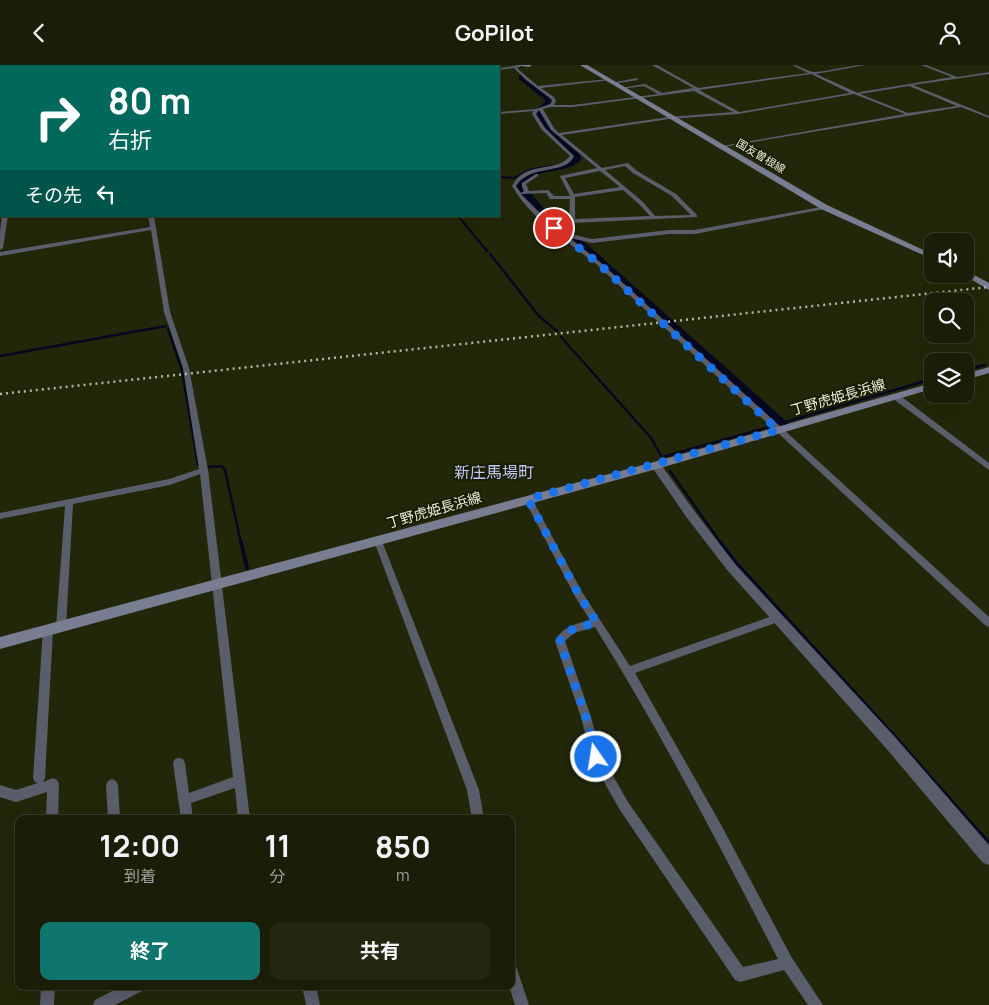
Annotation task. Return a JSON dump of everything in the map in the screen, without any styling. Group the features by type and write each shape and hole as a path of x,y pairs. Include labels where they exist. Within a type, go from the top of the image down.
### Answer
{"main road":[{"path":"517,66 529,65"},
{"name":"国友曽根線","path":"583,65 724,146 824,207 924,253"},
{"path":"974,278 989,287"},
{"path":"974,374 989,370"},
{"name":"丁野虎姫長浜線","path":"0,643 656,465 924,388"}],"street":[{"path":"654,65 738,113"},
{"path":"794,65 855,93 908,114"},
{"path":"500,113 538,110 551,106 573,106 864,65"},
{"path":"923,65 957,78"},
{"path":"500,69 517,66 520,74 553,99 554,102 551,106"},
{"path":"558,135 674,118 738,113 989,73"},
{"path":"538,87 637,79"},
{"path":"622,88 645,85 661,94"},
{"path":"909,85 989,117"},
{"path":"604,97 609,101"},
{"path":"724,146 906,116 908,114 962,107"},
{"path":"538,110 549,127 581,159 600,169 624,188 654,218"},
{"path":"538,110 534,114 542,128 570,153 571,159 565,164 520,177 514,186 523,193 541,217 572,237 778,430 989,623"},
{"path":"572,221 694,216 674,195 635,172 626,164 562,177 573,197 572,221 572,237"},
{"path":"523,193 524,185 531,177 571,166"},
{"path":"552,198 573,197 624,188"},
{"path":"523,193 548,191 554,205"},
{"path":"572,237 592,241 669,232 695,232 824,207"},
{"path":"0,248 6,217"},
{"path":"151,217 167,312 186,368 204,470 243,815"},
{"path":"685,217 695,232"},
{"path":"0,254 153,228"},
{"path":"895,396 989,467"},
{"path":"656,465 691,515 732,567 890,742 989,857"},
{"path":"0,516 170,483 204,470"},
{"path":"528,499 579,595 628,671 715,825 787,963 816,1005"},
{"path":"61,627 69,502"},
{"path":"378,541 473,790 477,815"},
{"path":"628,671 778,618"},
{"path":"597,623 568,631 562,635 560,641 586,717 596,757 624,806 740,975 787,963"},
{"path":"39,778 48,630"},
{"path":"179,763 186,815"},
{"path":"184,800 239,781"},
{"path":"0,791 16,796 53,784 52,815"},
{"path":"112,785 114,815"},
{"path":"515,983 522,1005"},
{"path":"47,1005 48,990"},
{"path":"100,1005 126,990"},
{"path":"310,990 313,1005"}],"waterway":[{"path":"522,77 551,101 541,108"},
{"path":"538,111 545,127 575,154 576,160 562,167 529,174 519,185 520,189 546,218 569,235"},
{"path":"500,177 514,178 532,169 552,166"},
{"path":"459,217 487,251 486,249"},
{"path":"576,240 780,423"},
{"path":"490,254 539,316 557,331"},
{"path":"0,356 166,326"},
{"path":"168,329 182,370 198,465"},
{"path":"561,337 651,438 663,459"},
{"path":"974,368 985,365"},
{"path":"775,425 924,381"},
{"path":"662,457 769,427"},
{"path":"208,467 222,466 225,470 241,543"},
{"path":"670,471 721,543"},
{"path":"241,542 247,568"},
{"path":"720,542 735,562 905,748"},
{"path":"903,747 989,844"}],"railway":[{"path":"0,394 989,287"}],"district":[{"name":"新庄馬場町","path":"494,472"}],"route":[{"path":"554,228 598,263 778,430 528,499 579,595 597,623 568,631 562,635 560,641 586,717 596,757"}]}
